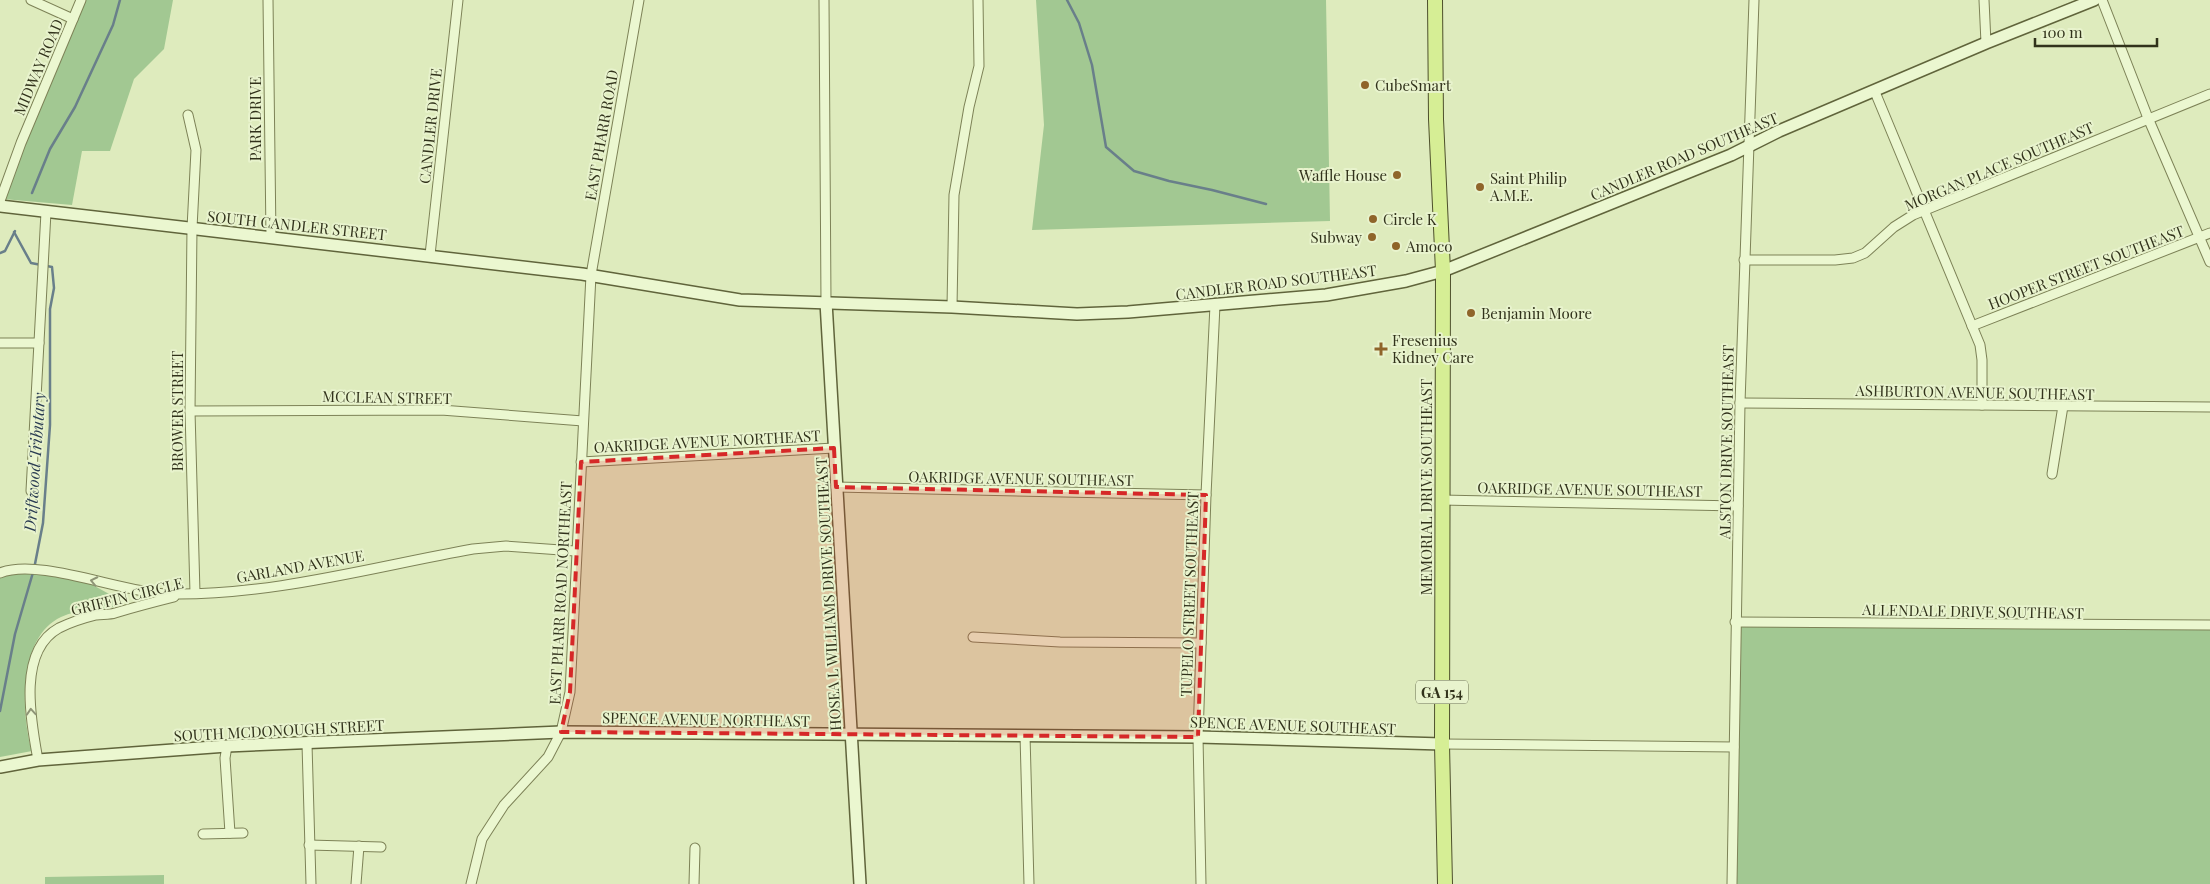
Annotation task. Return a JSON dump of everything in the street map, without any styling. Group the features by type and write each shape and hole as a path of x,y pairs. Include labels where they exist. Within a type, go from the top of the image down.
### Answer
{"main road":[{"name":"MEMORIAL DRIVE SOUTHEAST","path":"1435,0 1436,119 1443,271 1441,500 1442,744 1445,884"},
{"name":"CANDLER ROAD SOUTHEAST","path":"591,275 740,300 952,307 1078,314 1326,295 1406,281 1443,271 1569,222 1749,148 1780,131 1986,43 2094,0"},
{"name":"SOUTH CANDLER STREET","path":"0,206 591,275"},
{"name":"HOSEA L WILLIAMS DRIVE SOUTHEAST","path":"826,302 860,884"},
{"name":"SPENCE AVENUE NORTHEAST","path":"561,732 851,736"},
{"name":"SOUTH MCDONOUGH STREET","path":"0,767 38,760 227,746 561,732"},
{"name":"SPENCE AVENUE SOUTHEAST","path":"851,736 1025,735 1198,737 1442,744"}],"street":[{"path":"31,0 73,19"},
{"name":"MIDWAY ROAD","path":"0,201 21,143 81,0"},
{"name":"PARK DRIVE","path":"268,0 271,237"},
{"name":"CANDLER DRIVE","path":"430,255 458,0"},
{"name":"EAST PHARR ROAD","path":"591,275 639,0"},
{"path":"824,0 826,302"},
{"path":"952,307 954,195 969,107 979,66 978,0"},
{"name":"ALSTON DRIVE SOUTHEAST","path":"1732,884 1740,403 1754,0"},
{"path":"1984,0 1986,43"},
{"path":"2102,0 2148,118 2210,262"},
{"path":"1874,92 1980,346 1982,360 1982,405"},
{"name":"MORGAN PLACE SOUTHEAST","path":"1744,260 1835,260 1853,258 1865,253 1876,245 1902,222 2148,118 2210,94"},
{"name":"BROWER STREET","path":"188,116 196,150 192,228 190,411 195,593"},
{"path":"32,491 46,212"},
{"name":"HOOPER STREET SOUTHEAST","path":"1972,326 2210,233"},
{"name":"EAST PHARR ROAD NORTHEAST","path":"471,884 482,839 504,805 548,757 561,732 570,692 575,551 591,275"},
{"name":"TUPELO STREET SOUTHEAST","path":"1201,884 1198,737 1215,305"},
{"path":"0,342 39,343"},
{"name":"ASHBURTON AVENUE SOUTHEAST","path":"1740,403 2210,407"},
{"path":"2052,474 2063,406"},
{"name":"MCCLEAN STREET","path":"190,411 441,410 583,421"},
{"name":"OAKRIDGE AVENUE NORTHEAST","path":"581,462 834,448"},
{"name":"OAKRIDGE AVENUE SOUTHEAST","path":"836,487 1206,496"},
{"name":"OAKRIDGE AVENUE SOUTHEAST","path":"1441,500 1738,506"},
{"name":"GARLAND AVENUE","path":"0,573 25,568 136,590 167,594 241,592 277,587 473,549 506,546 575,551"},
{"name":"GRIFFIN CIRCLE","path":"38,760 29,709 38,648 48,636 61,627 95,615 114,614 130,607 195,593"},
{"name":"ALLENDALE DRIVE SOUTHEAST","path":"1735,622 2210,625"},
{"path":"973,637 1060,642 1201,642"},
{"path":"1025,735 1029,884"},
{"path":"306,744 311,884"},
{"name":"SPENCE AVENUE SOUTHEAST","path":"1442,744 1734,747"},
{"path":"227,746 230,833"},
{"path":"203,834 243,833"},
{"path":"310,845 382,847"},
{"path":"356,884 359,846"},
{"path":"694,884 695,848"}],"highlighted area":[{"path":"834,448 836,487 1206,495 1198,737 561,732 570,692 581,462"}],"green space":[{"path":"78,0 173,0 164,49 134,79 110,151 82,151 72,205 3,199 38,88"},
{"path":"1036,0 1326,0 1330,221 1032,230 1044,125"},
{"path":"21,572 48,575 91,584 120,600 118,606 68,614 47,627 37,641 30,658 26,677 26,717 32,751 0,757 0,578"},
{"path":"1738,620 2210,625 2210,884 1736,884"},
{"path":"164,875 164,884 45,884 45,877"}],"waterway":[{"path":"32,193 50,149 75,107 113,25 120,0"},
{"path":"1067,0 1079,23 1092,65 1106,147 1134,171 1266,204"},
{"path":"0,253 5,251 15,231"},
{"name":"Driftwood Tributary","path":"0,711 15,634 34,569 43,523 50,425 50,309 54,288 52,267 31,263 14,232"}],"place":[{"name":"CubeSmart","path":"1365,85"},
{"name":"Waffle House","path":"1397,175"},
{"name":"Saint Philip A.M.E.","path":"1480,187"},
{"name":"Circle K","path":"1373,219"},
{"name":"Subway","path":"1372,237"},
{"name":"Amoco","path":"1396,246"},
{"name":"Benjamin Moore","path":"1471,313"},
{"name":"Fresenius Kidney Care","path":"1381,349"}]}
